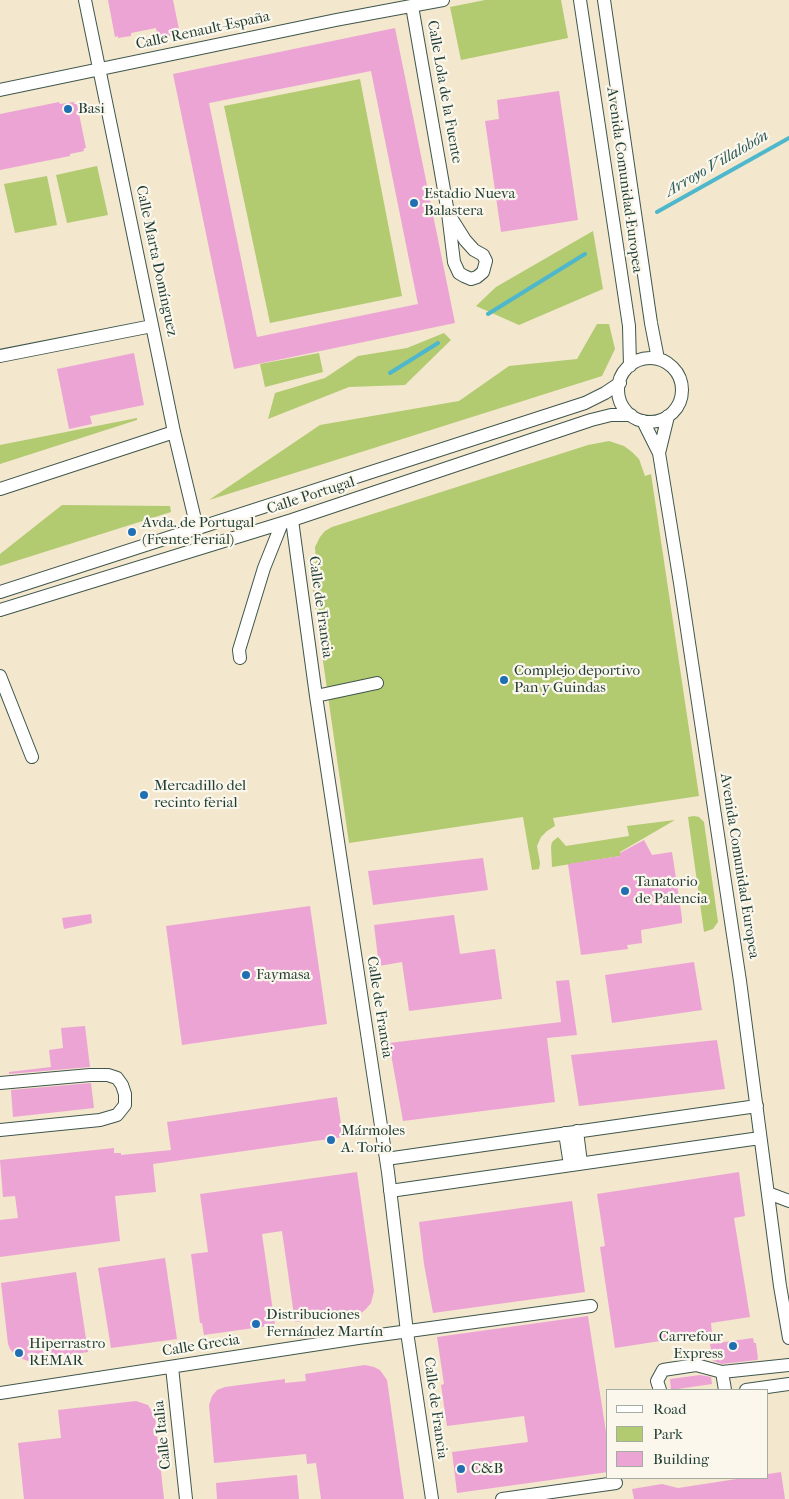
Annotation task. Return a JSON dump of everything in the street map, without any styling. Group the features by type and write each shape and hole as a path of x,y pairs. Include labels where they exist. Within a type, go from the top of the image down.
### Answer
{"street":[{"name":"Calle Marta Domínguez","path":"85,0 174,432 197,528"},
{"name":"Calle Renault-España","path":"0,90 327,22 443,0"},
{"name":"Avenida Comunidad Europea","path":"580,0 629,326 630,366"},
{"name":"Avenida Comunidad Europea","path":"604,0 650,323 658,359"},
{"name":"Calle Lola de la Fuente","path":"418,4 454,262 459,273 471,278 477,277 483,272 486,261 483,255 474,250 465,240 448,213"},
{"path":"0,356 152,326"},
{"path":"658,359 666,362 678,375 682,383 682,393 680,402 675,410 660,420 651,422 637,418 625,409 619,392 620,383 623,374 638,360 658,359"},
{"name":"Calle Portugal","path":"0,592 585,403 620,383"},
{"name":"Calle Portugal","path":"0,610 287,522 591,420 611,415 637,418"},
{"name":"Avenida Comunidad Europea","path":"668,416 659,453 740,981 780,1286 789,1338"},
{"name":"Avenida Comunidad Europea","path":"637,418 659,453"},
{"path":"0,489 174,432"},
{"path":"240,658 239,650 264,568 287,522"},
{"name":"Calle de Francia","path":"287,522 316,696 386,1159 407,1332 432,1499"},
{"path":"0,676 32,757"},
{"path":"316,696 377,683"},
{"path":"0,1083 90,1074 108,1075 117,1078 122,1085 125,1094 125,1105 117,1115 100,1120 0,1130"},
{"path":"386,1159 757,1106"},
{"path":"571,1132 576,1164"},
{"path":"390,1191 760,1138"},
{"path":"768,1193 789,1201"},
{"path":"780,1286 789,1295"},
{"name":"Calle Grecia","path":"0,1393 591,1306"},
{"path":"660,1389 657,1381 663,1370 696,1365 722,1372 789,1365"},
{"name":"Calle Italia","path":"172,1367 186,1499"},
{"path":"722,1372 725,1389"},
{"path":"753,1389 789,1384"},
{"path":"502,1499 616,1483"}],"green space":[{"path":"485,0 561,0 568,38 461,60 450,7"},
{"name":"Estadio Nueva Balastera","path":"360,79 402,296 270,323 224,106"},
{"path":"97,166 108,215 67,223 56,175"},
{"path":"47,176 57,225 15,233 4,184"},
{"path":"593,231 603,289 519,325 476,306 496,287"},
{"path":"597,324 609,324 615,349 602,376 209,500 320,425 459,401 509,366 577,359"},
{"path":"444,333 451,340 405,385 349,387 268,419 275,393 325,378 358,356 407,348"},
{"path":"319,353 323,372 265,387 260,364"},
{"path":"137,418 137,420 0,464 0,445"},
{"name":"Complejo deportivo Pan y Guindas","path":"609,441 624,446 632,452 639,459 645,476 651,474 699,796 553,818 555,826 541,837 537,846 540,863 539,869 532,870 523,817 349,843 309,563 316,562 315,547 320,537 332,527 588,445"},
{"path":"62,505 170,506 171,512 0,566 0,554"},
{"path":"688,817 699,817 704,822 718,922 713,929 704,932"},
{"path":"675,820 620,852 620,856 552,867 552,842 558,837 566,846 629,836 627,826"}],"building":[{"path":"108,0 173,0 180,34 158,38 156,28 131,33 131,36 115,37"},
{"name":"Estadio Nueva Balastera","path":"395,28 455,323 234,369 173,74","holes":["371,71 418,304 257,337 209,103"]},
{"path":"559,91 578,220 501,232 485,121 499,119 497,100"},
{"path":"59,102 60,104 74,102 74,104 77,104 86,148 83,149 84,151 70,154 70,156 0,170 0,114"},
{"path":"134,353 144,405 90,416 92,424 69,429 57,369"},
{"name":"Tanatorio de Palencia","path":"644,840 652,855 672,852 682,923 641,930 642,943 627,945 628,949 581,955 568,864 620,856 620,853"},
{"path":"483,858 488,890 373,905 368,871"},
{"name":"Faymasa","path":"310,906 327,1024 182,1045 166,926"},
{"path":"91,914 92,923 64,929 62,918"},
{"path":"454,915 460,954 495,949 502,999 409,1011 402,962 379,966 374,925"},
{"path":"694,962 702,1010 612,1023 605,975"},
{"path":"569,980 577,1035 547,1038 555,1102 403,1121 389,1043 561,1022 556,981"},
{"path":"85,1026 90,1067 9,1074 9,1072 51,1067 49,1050 63,1048 61,1028"},
{"path":"717,1040 725,1089 579,1106 571,1055"},
{"path":"91,1083 94,1108 13,1117 11,1090"},
{"path":"337,1097 343,1137 153,1164 156,1192 115,1196 120,1241 0,1257 0,1220 18,1218 15,1196 3,1197 0,1160 114,1148 114,1153 121,1153 121,1155 171,1150 167,1122"},
{"path":"357,1172 374,1291 371,1303 366,1309 361,1313 295,1322 282,1231 262,1234 275,1325 204,1335 202,1323 200,1323 191,1254 208,1252 200,1194"},
{"path":"739,1172 745,1216 734,1218 750,1317 711,1323 712,1333 615,1348 600,1247 605,1246 597,1194"},
{"path":"572,1201 585,1292 433,1313 419,1222"},
{"path":"165,1258 177,1339 111,1348 98,1268"},
{"path":"76,1272 88,1352 28,1361 17,1357 8,1344 1,1283"},
{"path":"588,1316 606,1432 606,1472 457,1493 452,1452 528,1442 524,1416 447,1426 441,1385 444,1384 437,1337"},
{"path":"753,1338 754,1343 756,1343 757,1360 722,1364 713,1361 710,1344"},
{"path":"365,1365 380,1370 387,1380 404,1499 321,1499 316,1463 307,1464 306,1454 214,1463 209,1405 212,1396 217,1390 225,1387 285,1379 285,1383 306,1381 305,1374"},
{"path":"700,1375 711,1377 712,1384 671,1389 670,1379"},
{"path":"136,1401 148,1405 155,1416 164,1499 24,1499 18,1443 61,1438 58,1410"},
{"path":"781,1472 785,1499 634,1499 632,1489 662,1484 678,1488 736,1479 769,1479 769,1474"},
{"path":"297,1475 299,1499 217,1499 216,1483"}],"waterway":[{"name":"Arroyo Villalobón","path":"657,212 789,138"},
{"name":"Arroyo Villalobón","path":"488,314 585,254"},
{"name":"Arroyo Villalobón","path":"390,373 438,343"}],"place":[{"name":"Basi","path":"68,109"},
{"name":"Estadio Nueva Balastera","path":"414,203"},
{"name":"Avda. de Portugal (Frente Ferial)","path":"132,532"},
{"name":"Complejo deportivo Pan y Guindas","path":"504,680"},
{"name":"Mercadillo del recinto ferial","path":"144,795"},
{"name":"Tanatorio de Palencia","path":"625,891"},
{"name":"Faymasa","path":"246,975"},
{"name":"Mármoles A. Torio","path":"331,1140"},
{"name":"Distribuciones Fernández Martín","path":"256,1324"},
{"name":"Carrefour Express","path":"733,1346"},
{"name":"Hiperrastro REMAR","path":"19,1353"},
{"name":"C&B","path":"461,1469"}]}
